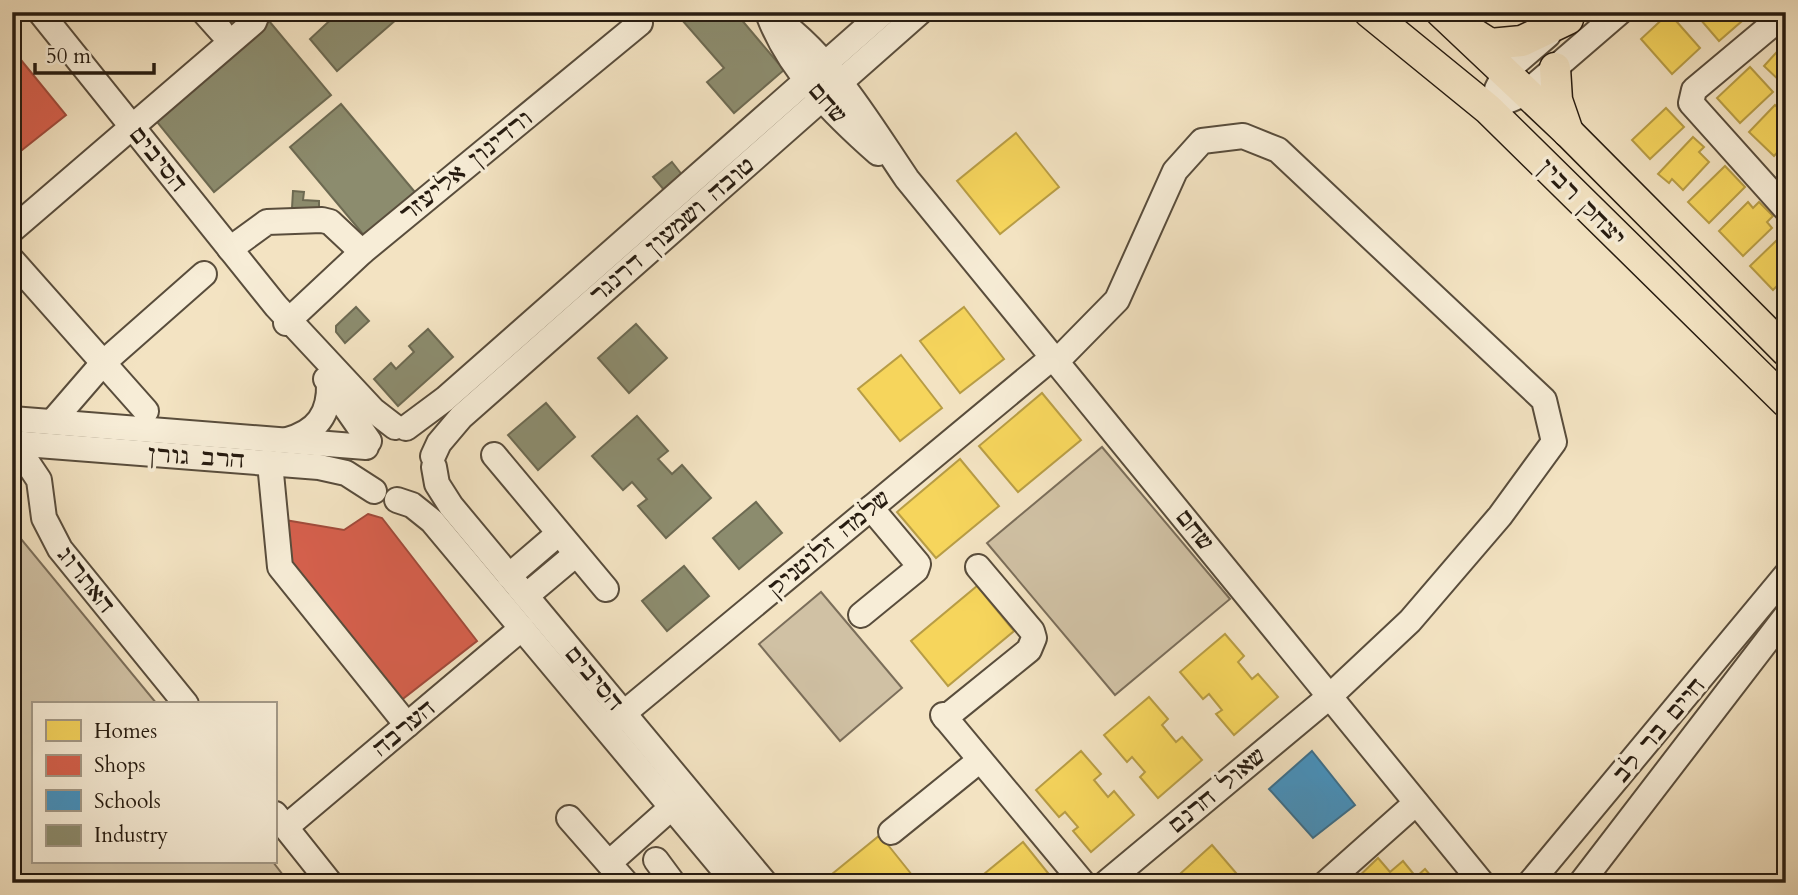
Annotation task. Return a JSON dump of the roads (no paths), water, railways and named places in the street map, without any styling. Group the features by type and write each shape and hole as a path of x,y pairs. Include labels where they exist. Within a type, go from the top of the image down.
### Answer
{"main road":[{"name":"יצחק רבין","path":"1369,12 1488,109 1786,402"},
{"name":"יצחק רבין","path":"1443,14 1568,132 1786,351"},
{"path":"1443,14 1490,44 1522,41 1572,16"},
{"path":"1555,68 1557,100 1568,132"}],"street":[{"name":"הסיבים","path":"40,12 284,316 373,410 400,428"},
{"path":"204,12 222,31"},
{"path":"12,230 130,125 254,22 258,12"},
{"name":"ורדינון אליעזר","path":"284,316 640,23 634,12"},
{"name":"שחם","path":"767,12 783,45 824,81"},
{"name":"שחם","path":"767,12 790,29 851,129 907,179 1482,883"},
{"name":"טובה ושמעון דרנגר","path":"434,462 444,435 461,417 824,81 861,32 884,12"},
{"name":"טובה ושמעון דרנגר","path":"400,428 445,399 824,81 920,12"},
{"path":"1488,109 1526,93 1620,12"},
{"path":"1786,13 1693,90 1691,103 1786,209"},
{"path":"1488,109 1506,72 1572,16"},
{"path":"790,29 832,39 861,32"},
{"name":"שלמה זלוטניק","path":"615,721 1055,359 1117,300 1175,171 1202,141 1243,136 1279,150 1544,400 1554,442 1500,516 1410,621 1329,697"},
{"path":"230,249 267,222 322,220 330,222 362,252"},
{"path":"12,260 146,411"},
{"path":"52,422 103,363 204,274"},
{"name":"הסיבים","path":"284,316 367,444"},
{"path":"284,440 300,436 316,426 328,408 329,383"},
{"name":"הרב גורן","path":"12,419 367,444"},
{"path":"400,428 424,438 434,462 426,487 408,499 397,500 374,491 362,470 367,444 385,430 400,428"},
{"name":"הרב גורן","path":"12,443 337,470 355,477 374,491"},
{"path":"40,491 50,466 73,448"},
{"name":"האתרוג","path":"12,449 21,453 32,467 40,491 44,518 60,549 184,702"},
{"path":"494,455 606,589"},
{"name":"הסיבים","path":"434,462 442,494 526,596 672,807 735,883"},
{"path":"270,463 280,567 407,725"},
{"name":"הסיבים","path":"397,500 412,505 432,521 522,628 615,721 765,883"},
{"path":"861,615 916,570 918,564 872,508"},
{"path":"509,576 558,534"},
{"path":"526,596 576,554"},
{"path":"978,567 1032,631 1034,639 1029,650 944,717 1083,883"},
{"name":"חיים בר לב","path":"1530,883 1786,575"},
{"name":"חיים בר לב","path":"1581,883 1786,616"},
{"name":"הערבה","path":"280,821 407,725 522,628"},
{"name":"שאול חרנם","path":"1106,883 1329,697"},
{"path":"891,832 980,760"},
{"path":"1326,883 1416,803"},
{"path":"609,863 672,807"},
{"path":"569,818 626,883"},
{"path":"280,821 330,883"},
{"path":"656,860 673,883"}]}
